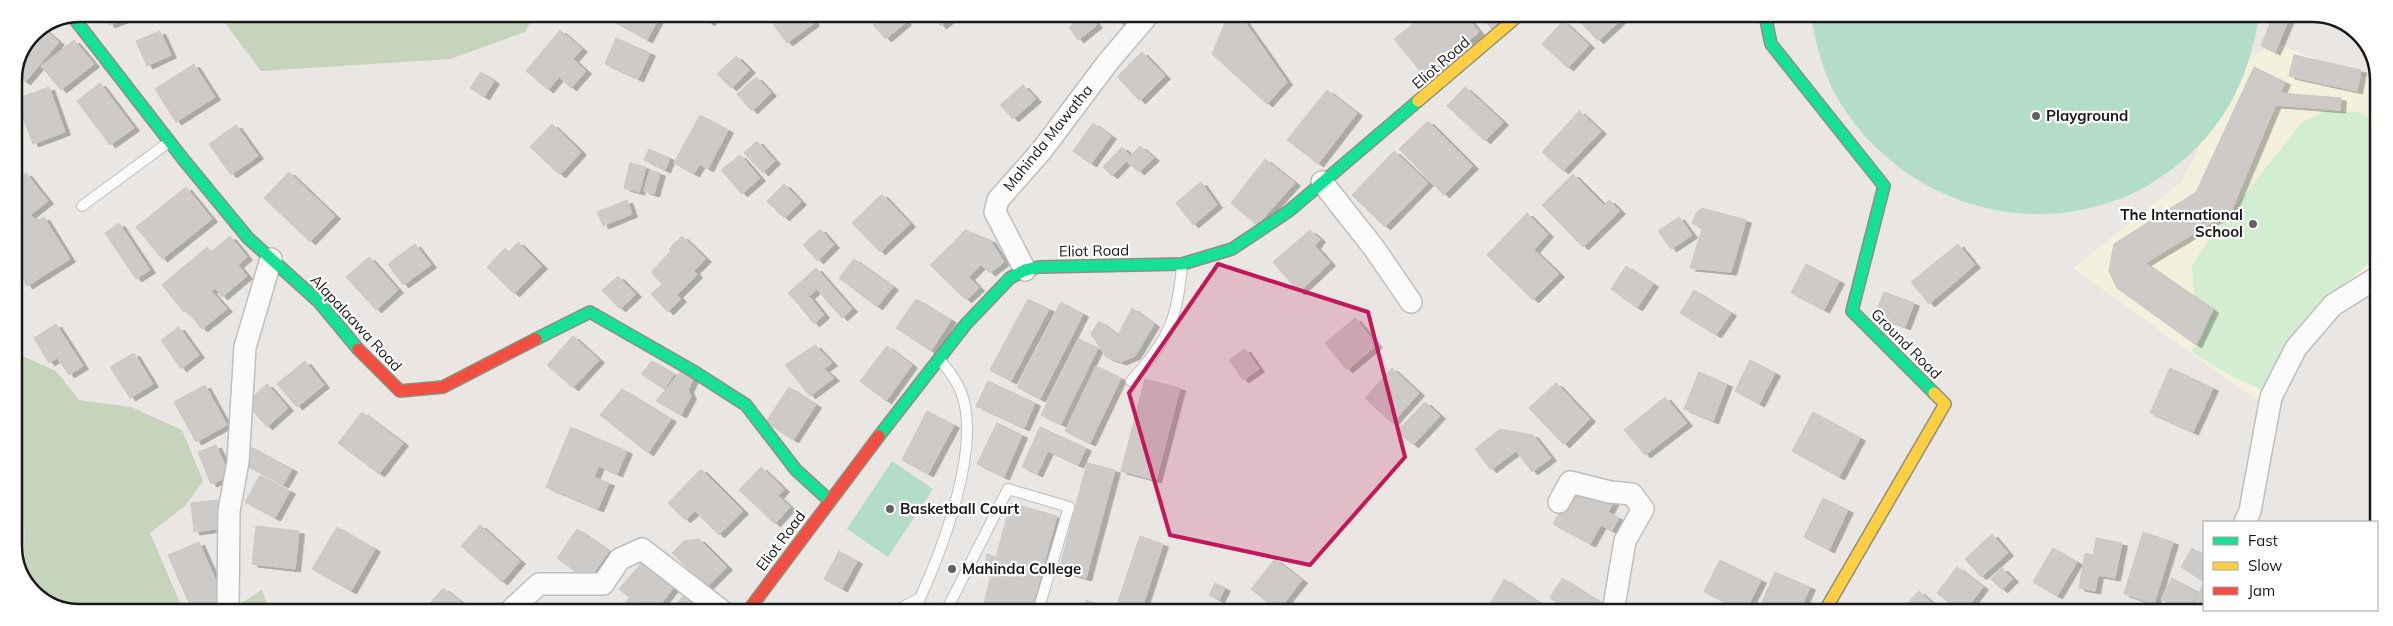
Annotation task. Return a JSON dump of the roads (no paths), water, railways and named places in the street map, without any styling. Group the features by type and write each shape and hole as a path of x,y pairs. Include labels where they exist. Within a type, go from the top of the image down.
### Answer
{"street":[{"name":"Mahinda Mawatha","path":"1025,270 995,212 998,200 1042,150 1108,62 1142,22"},
{"name":"Eliot Road","path":"753,604 966,324 1010,278 1025,270 1048,267 1182,264 1232,249 1289,211 1511,22"},
{"name":"Ground Road","path":"1766,22 1771,44 1884,186 1852,311 1946,404 1829,604"},
{"name":"Alapalaawa Road","path":"77,23 170,142 248,238 319,302 355,346 400,391 443,388 590,312 693,371 746,405 796,470 830,502"},
{"path":"1322,182 1374,248 1410,302"},
{"path":"228,604 229,511 238,462 245,347 271,259"},
{"path":"2245,521 2250,511 2271,397 2296,348 2333,305 2370,283"},
{"path":"1559,502 1570,482 1610,492 1632,494 1643,509 1625,541 1614,604"},
{"path":"517,604 539,584 603,584 620,559 642,549 713,604"}],"lane":[{"path":"82,206 170,142"},
{"path":"1131,381 1159,348 1168,334 1177,302 1182,264"},
{"path":"919,604 955,503 963,471 966,411 961,391 953,376 940,359"},
{"path":"950,604 1008,490 1069,507 1040,604"},
{"path":"908,604 920,598"}],"place":[{"name":"Playground","path":"2036,116"},
{"name":"The International School","path":"2253,224"},
{"name":"Basketball Court","path":"890,509"},
{"name":"Mahinda College","path":"952,569"}]}
